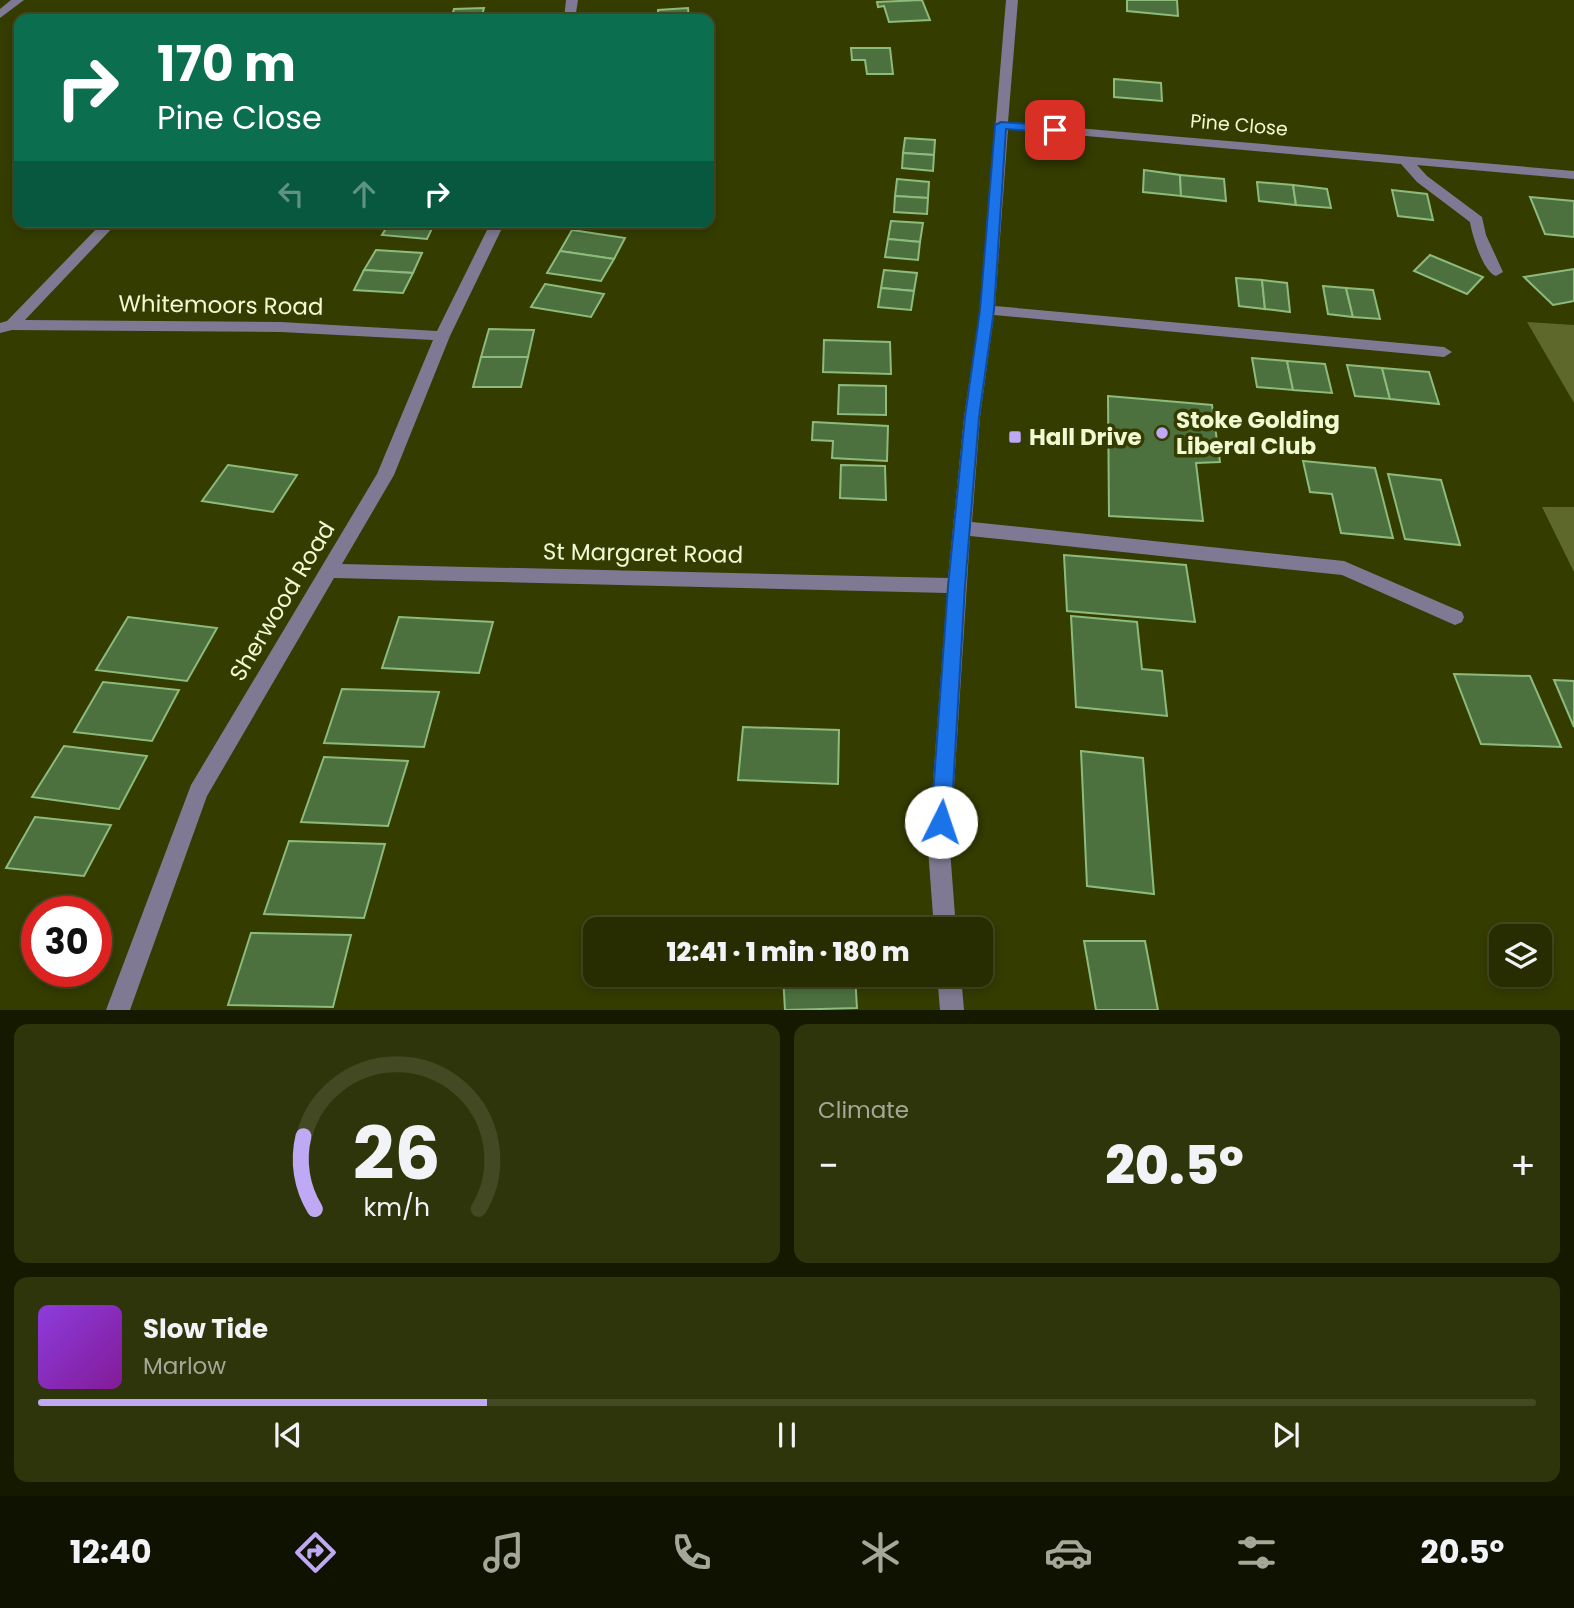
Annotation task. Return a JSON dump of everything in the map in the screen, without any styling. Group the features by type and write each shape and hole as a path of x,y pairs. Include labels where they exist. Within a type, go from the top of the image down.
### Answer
{"street":[{"path":"0,15 19,0"},
{"path":"945,917 939,849 957,586 972,417 987,310 1012,0"},
{"name":"Pine Close","path":"1001,125 1574,174"},
{"path":"1403,158 1422,179 1477,220 1479,235 1496,272"},
{"path":"6,327 105,228"},
{"name":"Sherwood Road","path":"118,1010 198,792 385,475 442,336 495,228"},
{"path":"987,310 1444,352"},
{"name":"Whitemoors Road","path":"6,327 363,330 442,336"},
{"path":"963,528 1344,568 1455,617"},
{"name":"St Margaret Road","path":"328,570 957,586"},
{"path":"950,987 952,1010"}],"green space":[{"path":"1527,322 1574,325 1574,403"},
{"path":"1542,507 1574,507 1574,572"}],"building":[{"path":"922,0 930,20 889,22 884,6 878,7 877,2"},
{"path":"1127,0 1177,0 1178,16 1127,11"},
{"path":"484,8 482,14 452,14 454,9"},
{"path":"688,8 689,14 658,14 658,10"},
{"path":"851,48 890,48 893,74 867,74 865,60 852,60"},
{"path":"1114,79 1161,83 1162,101 1114,97"},
{"path":"905,138 935,140 934,155 903,153"},
{"path":"903,153 934,155 933,171 902,168"},
{"path":"1144,170 1180,175 1181,196 1143,192"},
{"path":"1180,175 1224,179 1226,201 1181,196"},
{"path":"897,179 929,182 928,198 895,196"},
{"path":"1257,182 1293,185 1296,205 1259,201"},
{"path":"1293,185 1327,189 1331,208 1296,205"},
{"path":"1392,190 1427,194 1433,220 1398,216"},
{"path":"895,196 928,198 927,214 894,212"},
{"path":"1530,197 1574,201 1574,237 1545,234"},
{"path":"891,221 923,223 920,242 888,239"},
{"path":"386,228 432,228 427,239 382,235"},
{"path":"572,230 625,238 614,259 560,251"},
{"path":"888,239 920,242 918,260 885,257"},
{"path":"376,250 422,253 413,273 364,270"},
{"path":"560,251 614,259 601,281 547,273"},
{"path":"1430,255 1483,277 1467,294 1414,271"},
{"path":"1574,269 1574,301 1553,305 1524,277"},
{"path":"364,270 413,273 403,293 354,290"},
{"path":"884,270 917,273 914,291 881,288"},
{"path":"1236,278 1262,280 1265,309 1239,306"},
{"path":"1262,280 1287,283 1290,312 1265,309"},
{"path":"545,284 604,294 591,317 531,307"},
{"path":"1323,286 1346,288 1353,317 1328,314"},
{"path":"881,288 914,291 911,310 878,307"},
{"path":"1346,288 1373,290 1380,319 1353,317"},
{"path":"489,329 534,330 528,357 481,357"},
{"path":"824,340 890,342 891,374 823,372"},
{"path":"481,357 528,357 521,387 473,387"},
{"path":"1252,358 1287,361 1293,390 1257,387"},
{"path":"1287,361 1325,364 1332,393 1293,390"},
{"path":"1347,365 1382,368 1390,399 1355,396"},
{"path":"1382,368 1429,372 1439,404 1390,399"},
{"path":"839,385 886,386 886,415 838,414"},
{"name":"Stoke Golding Liberal Club","path":"1108,396 1212,405 1220,462 1196,463 1203,521 1109,516"},
{"path":"813,422 888,426 887,461 832,458 833,441 812,440"},
{"path":"1303,461 1375,468 1393,538 1341,533 1332,494 1310,492"},
{"path":"228,465 297,475 273,512 202,501"},
{"path":"841,465 885,466 886,500 840,498"},
{"path":"1388,474 1441,480 1460,545 1405,539"},
{"path":"1064,555 1186,565 1195,622 1067,611"},
{"path":"1071,616 1137,622 1142,669 1162,671 1167,716 1076,707"},
{"path":"128,617 217,628 187,681 96,670"},
{"path":"399,617 493,622 479,673 382,668"},
{"path":"1454,674 1530,676 1561,747 1481,744"},
{"path":"1554,680 1574,681 1574,727"},
{"path":"103,682 179,690 152,741 74,732"},
{"path":"342,689 439,692 424,747 324,743"},
{"path":"743,727 839,730 838,784 738,780"},
{"path":"64,746 147,756 119,809 32,797"},
{"path":"1081,751 1143,758 1154,894 1087,886"},
{"path":"324,757 408,761 388,826 301,822"},
{"path":"35,817 111,825 84,876 6,868"},
{"path":"289,841 385,844 364,918 264,914"},
{"path":"251,933 351,935 333,1007 228,1005"},
{"path":"1084,941 1145,941 1158,1010 1096,1010"},
{"path":"784,987 856,987 857,1008 785,1010"}],"place":[{"name":"Stoke Golding Liberal Club","path":"1162,433"},
{"name":"Hall Drive","path":"1015,437"}],"route":[{"path":"941,822 957,586 972,417 987,310 1001,125 1055,130"}]}
